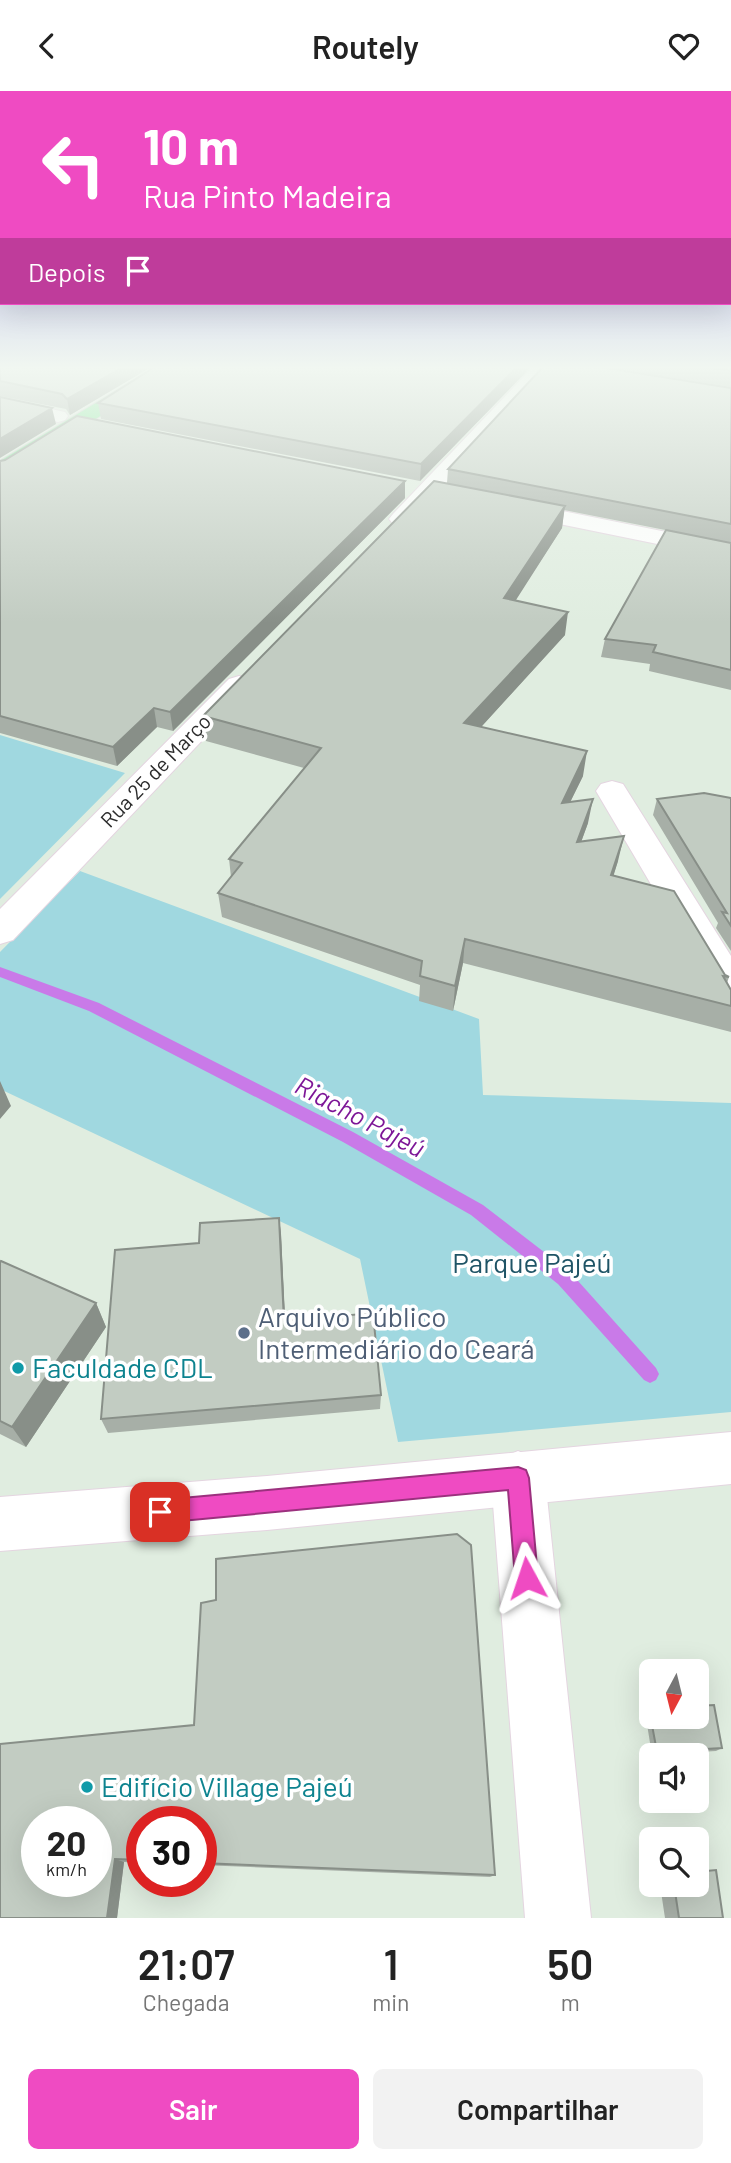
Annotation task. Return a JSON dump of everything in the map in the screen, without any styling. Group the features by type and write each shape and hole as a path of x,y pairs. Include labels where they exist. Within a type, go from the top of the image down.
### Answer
{"main road":[{"path":"0,470 24,452"}],"street":[{"path":"381,539 467,452"},
{"path":"486,502 731,552"},
{"name":"Rua 25 de Março","path":"0,931 256,667"},
{"path":"612,790 731,988"},
{"path":"0,1524 267,1503 731,1458"},
{"path":"518,1478 558,1918"}],"green space":[{"path":"0,735 125,773 0,899"},
{"name":"Parque Pajeú","path":"80,871 479,1019 483,1095 731,1103 731,1412 398,1442 360,1259 0,1089 0,952"}],"building":[{"path":"18,452 260,452 405,481 170,712 154,708 113,747 0,716 0,461"},
{"path":"359,452 433,452 421,464"},
{"path":"464,452 731,452 731,524 448,469"},
{"path":"434,481 565,506 504,598 568,612 464,723 587,751 562,803 593,799 577,842 624,836 611,875 674,891 725,975 729,977 723,976 731,990 731,1006 465,939 455,986 420,976 422,961 218,893 242,863 229,859 321,748 203,716"},
{"path":"666,530 731,543 731,670 653,652 656,645 605,639"},
{"path":"704,793 731,798 731,926 722,912 727,913 657,799"},
{"name":"Arquivo Público Intermediário do Ceará","path":"279,1218 284,1321 373,1313 381,1395 101,1419 115,1250 199,1243 200,1223"},
{"name":"Faculdade CDL","path":"1,1261 96,1303 12,1427 0,1421"},
{"path":"457,1534 471,1545 495,1875 217,1864 217,1806 126,1806 126,1859 115,1859 112,1881 112,1806 21,1806 21,1897 110,1897 107,1918 0,1918 0,1744 194,1725 201,1603 216,1600 216,1559"},
{"path":"709,1705 714,1705 722,1748 709,1749 709,1743 655,1743 653,1729 709,1729"},
{"path":"716,1870 723,1918 679,1918 676,1897 709,1897 709,1871"}],"waterway":[{"name":"Riacho Pajeú","path":"0,972 94,1007 348,1137 477,1210 564,1278 650,1374"}],"place":[{"name":"Arquivo Público Intermediário do Ceará","path":"244,1333"},
{"name":"Faculdade CDL","path":"18,1368"},
{"name":"Edifício Village Pajeú","path":"87,1787"}],"route":[{"path":"160,1512 518,1478 527,1578"}]}
